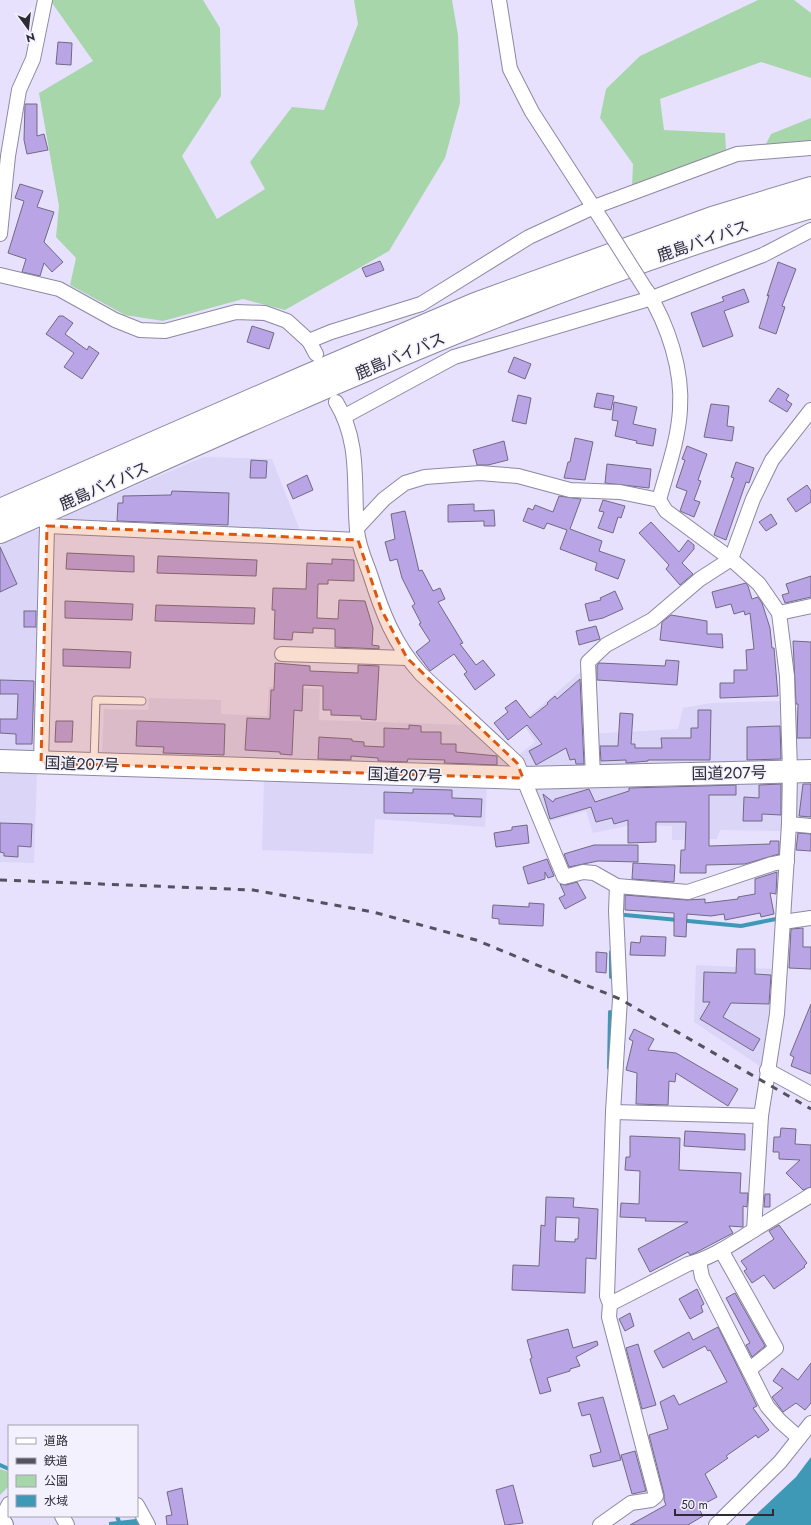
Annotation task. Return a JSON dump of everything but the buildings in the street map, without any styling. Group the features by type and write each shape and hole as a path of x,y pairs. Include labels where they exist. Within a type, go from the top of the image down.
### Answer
{"highway":[{"name":"鹿島バイパス","path":"0,532 302,378 475,304 712,218 811,188"},
{"name":"鹿島バイパス","path":"0,510 42,511 475,324 617,270 712,237 811,206"},
{"name":"国道207号","path":"0,761 523,778 801,771"}],"street":[{"path":"0,234 8,156 19,90 33,59 45,0"},
{"path":"499,0 510,69 532,112 649,294 666,326 677,367 680,409 677,433 659,500"},
{"path":"309,341 330,332 421,304 529,237 594,207 737,154 811,148"},
{"path":"344,416 459,355 649,294 763,255 811,230"},
{"path":"0,275 58,289 115,320 140,330 165,331 236,312 265,313 287,321 309,341 316,354"},
{"path":"336,402 344,416 355,463 358,534 382,609 396,640 407,658 517,763 564,877 583,872 594,873 617,886 688,892 772,864 787,861"},
{"path":"593,776 588,662 606,645 652,620 700,579 732,560 753,499 772,460 811,410"},
{"path":"358,534 384,499 405,483 425,477 480,473 518,476 570,490 620,492 659,500 666,511 732,560 759,584 779,613 801,771 789,824 777,1014 767,1070 761,1116 754,1230"},
{"path":"41,763 42,511 358,534"},
{"path":"779,613 811,606"},
{"path":"282,654 407,658"},
{"path":"789,824 811,826"},
{"path":"600,1525 631,1503 654,1498 609,1317 608,1300 613,1112 620,999 616,911 617,886"},
{"path":"783,918 811,918"},
{"path":"767,1070 811,1094"},
{"path":"613,1112 761,1116"},
{"path":"608,1300 721,1250 811,1195"},
{"path":"721,1250 776,1348 749,1370"},
{"path":"699,1261 702,1277 767,1406 780,1421 799,1438"},
{"path":"716,1525 780,1462 811,1423"},
{"path":"3,1525 0,1522 8,1506"},
{"path":"138,1507 148,1525"}],"lane":[{"path":"94,765 96,700 142,701"}],"highlighted area":[{"path":"47,526 358,540 381,609 407,658 517,763 523,778 421,775 41,763"}],"shaded area":[{"path":"204,457 272,459 301,533 61,523 66,515"},
{"path":"34,530 42,530 37,753 0,751 0,545"},
{"path":"585,668 589,734 678,729 683,708 711,703 783,701 783,707 811,710 811,760 515,767 102,753 104,709 148,710 149,698 221,700 221,714 267,716 269,687 320,689 319,720 467,725 511,761 535,742 522,722"},
{"path":"0,771 37,772 34,863 0,862"},
{"path":"264,779 487,786 485,827 375,819 373,854 262,850"},
{"path":"811,779 811,823 785,831 720,830 717,839 672,840 672,826 632,825 593,833 586,811 539,824 523,787"},
{"path":"696,965 775,969 764,1069 694,1022"}],"green space":[{"path":"50,0 203,0 220,28 221,96 182,156 217,219 265,189 250,162 292,107 324,110 358,24 354,0 452,0 458,35 460,103 445,158 389,251 285,310 243,299 163,321 125,315 70,285 76,258 56,237 59,206 39,93 93,61"},
{"path":"758,0 794,0 811,13 811,78 761,62 660,99 664,130 725,133 726,150 632,187 633,164 600,118 606,89 640,56"},
{"path":"811,118 811,142 765,146 771,134"},
{"path":"0,1469 8,1472 8,1487 0,1495"}],"water":[{"path":"811,1457 811,1525 745,1525 796,1477"},
{"path":"136,1519 139,1525 109,1525 109,1522"}],"waterway":[{"path":"625,915 741,926 781,918"},
{"path":"611,952 611,977"},
{"path":"609,1068 610,1012"},
{"path":"0,1465 8,1469"},
{"path":"117,1517 120,1525"}],"railway":[{"path":"0,880 253,890 373,912 476,940 620,999 811,1109"}]}
